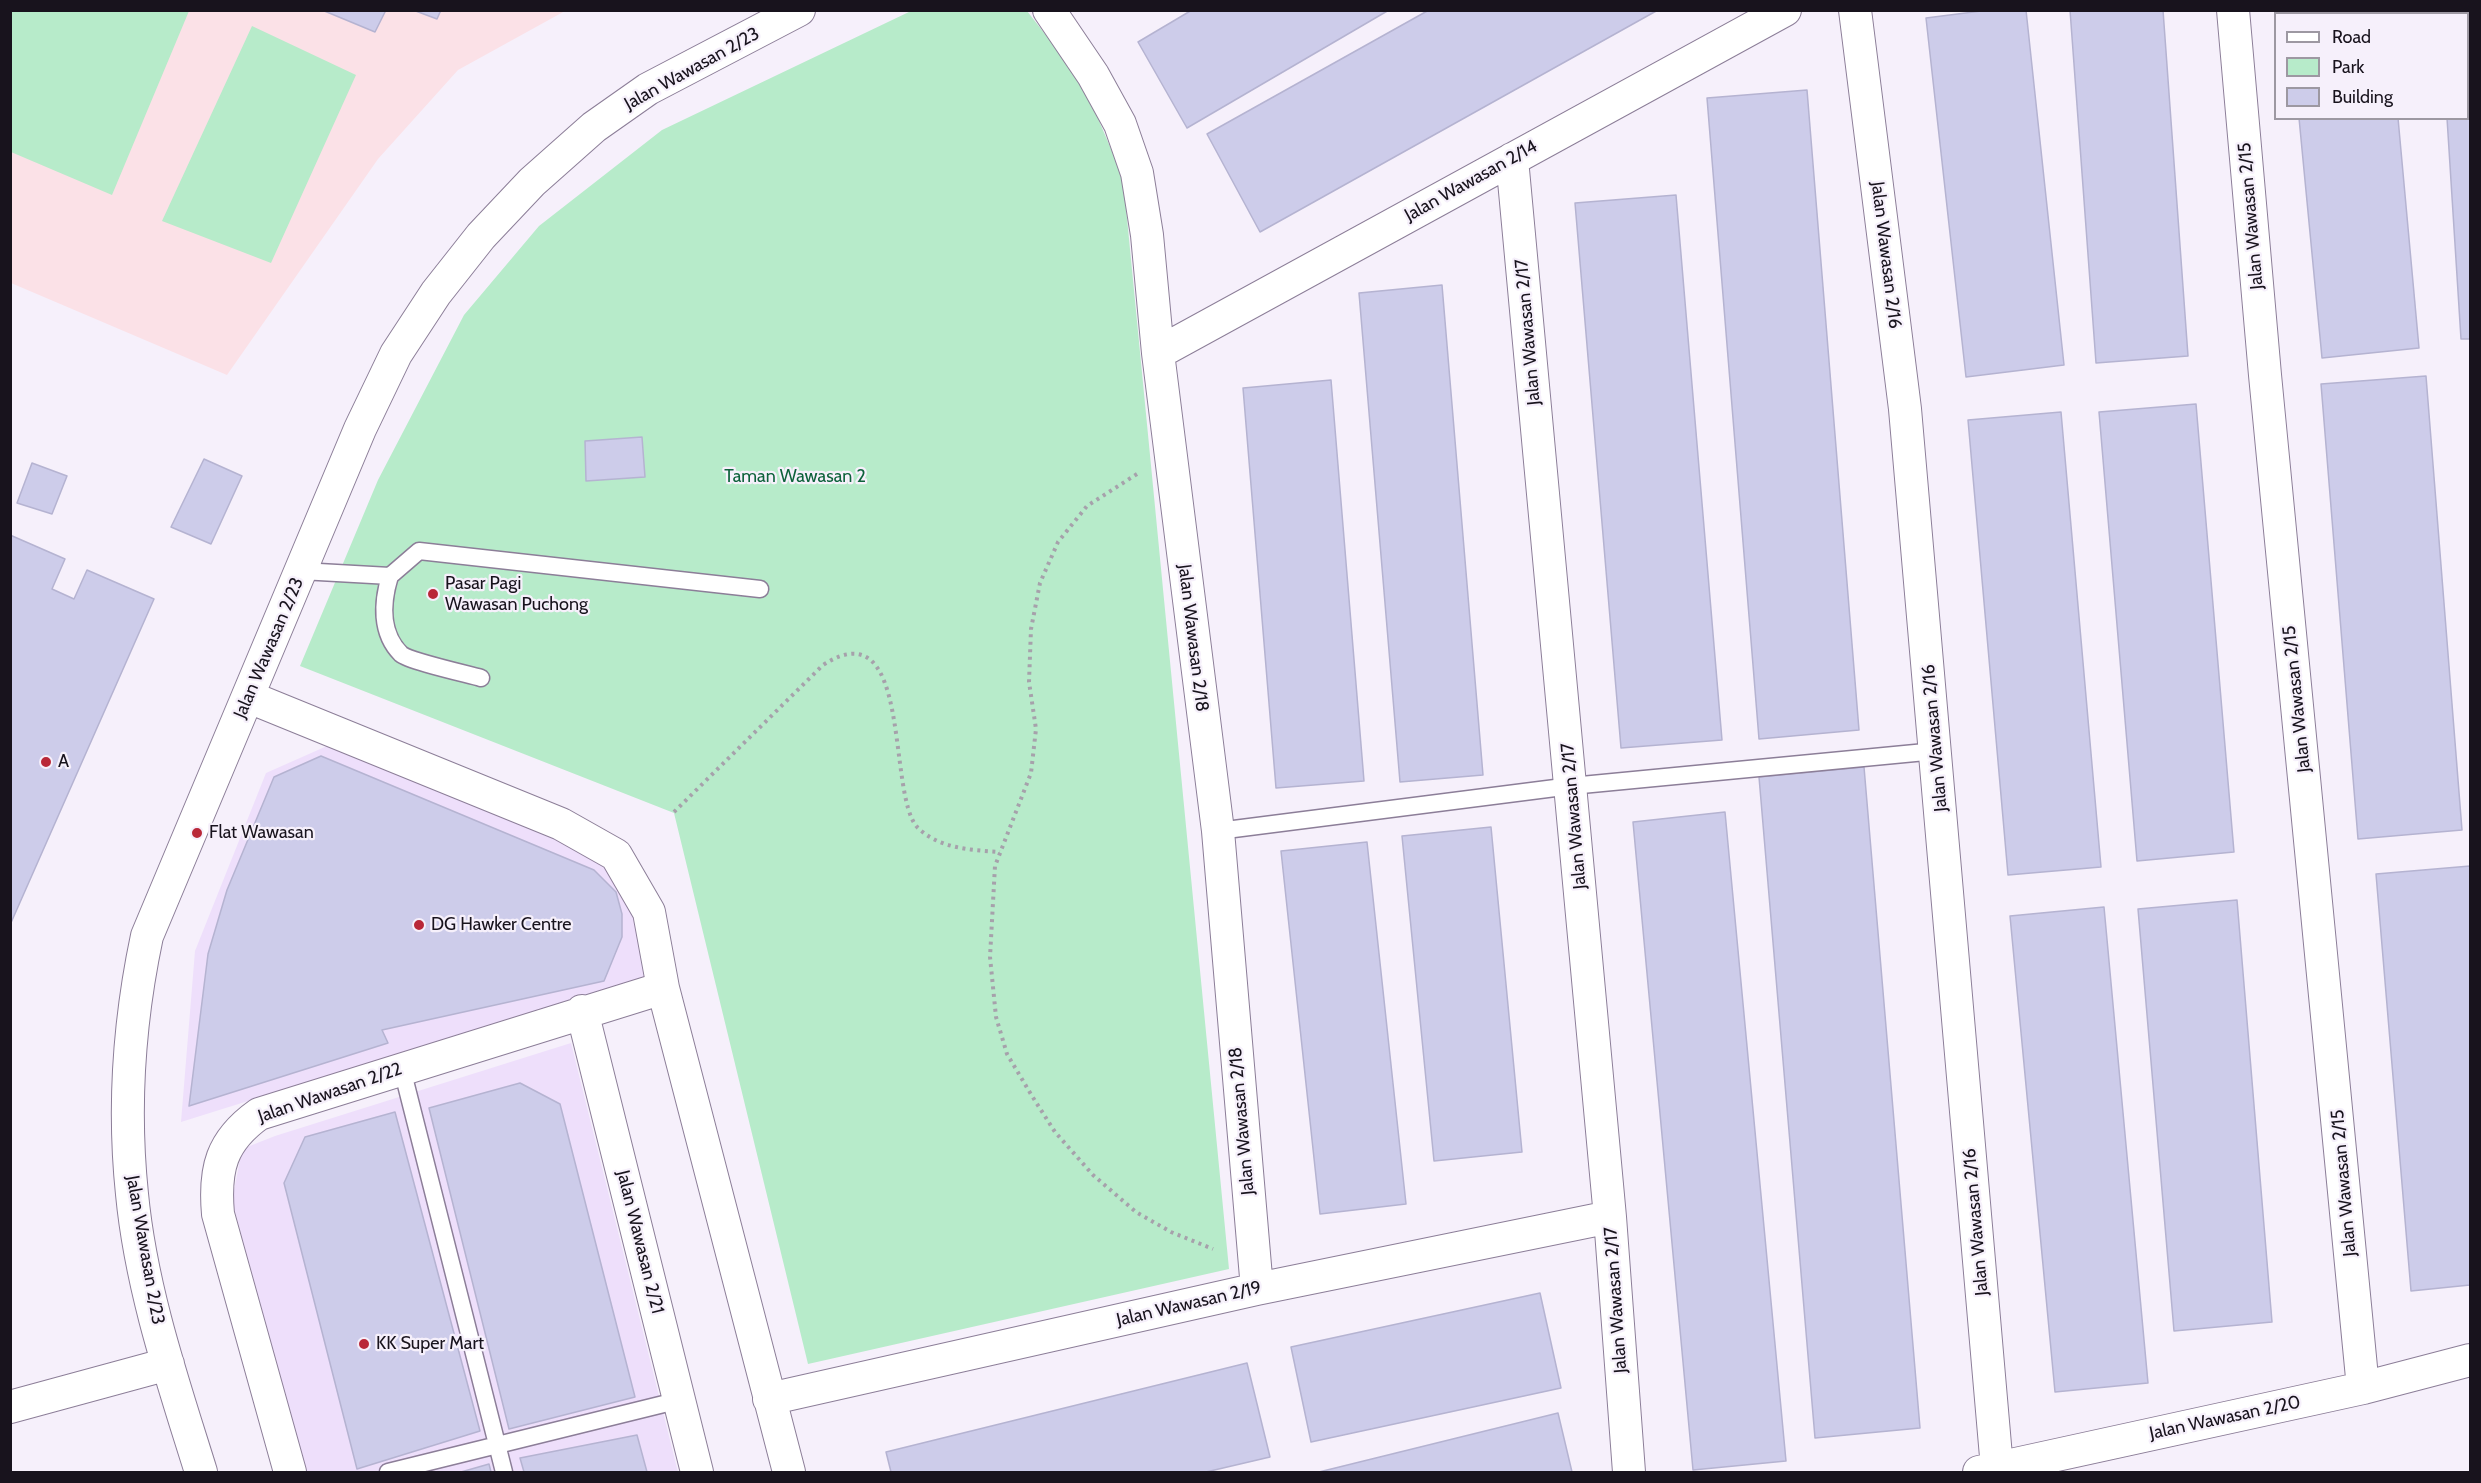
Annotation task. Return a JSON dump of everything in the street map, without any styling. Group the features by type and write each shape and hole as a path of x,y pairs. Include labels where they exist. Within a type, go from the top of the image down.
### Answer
{"street":[{"name":"Jalan Wawasan 2/23","path":"201,1473 168,1364 148,1285 132,1197 127,1127 134,996 147,936 360,429 396,354 436,292 481,236 532,182 612,115 648,90 799,10"},
{"name":"Jalan Wawasan 2/14","path":"1158,352 1785,10"},
{"name":"Jalan Wawasan 2/16","path":"1855,10 1905,409 1936,751 1988,1470"},
{"name":"Jalan Wawasan 2/15","path":"2233,10 2265,375 2363,1388"},
{"name":"Jalan Wawasan 2/18","path":"1054,12 1120,124 1137,173 1147,235 1158,352 1218,831 1257,1289"},
{"name":"Jalan Wawasan 2/17","path":"1512,159 1610,1217 1629,1473"},
{"path":"249,697 561,824 616,855 649,912 663,988 789,1473"},
{"name":"Jalan Wawasan 2/22","path":"290,1473 218,1214 215,1185 224,1154 237,1129 259,1114 582,1011 663,988"},
{"name":"Jalan Wawasan 2/21","path":"582,1011 698,1473"},
{"name":"Jalan Wawasan 2/19","path":"770,1400 1257,1289 1610,1217"},
{"name":"Jalan Wawasan 2/20","path":"1988,1470 2363,1388 2470,1360"},
{"path":"10,1407 168,1364"}],"lane":[{"path":"481,678 402,656 388,635 384,611 390,576 419,551 760,589"},
{"path":"301,571 390,576"},
{"path":"1218,831 1571,786 1936,751"},
{"path":"402,1069 504,1473"},
{"path":"388,1473 680,1401"}],"path":[{"path":"1139,473 1087,506 1058,542 1040,583 1031,629 1029,682 1036,729 1031,773 996,866 990,957 996,1017 1007,1054 1055,1132 1093,1175 1136,1212 1171,1232 1213,1249"},
{"path":"674,812 823,665 838,655 857,654 872,662 884,676 898,745 902,784 909,811 918,828 942,843 966,849 1000,852"}],"shaded area":[{"path":"10,11 565,11 458,70 378,159 227,375 11,283"},
{"name":"DG Hawker Centre","path":"327,746 568,842 594,859 608,870 635,917 644,977 181,1122 195,951 266,773"},
{"path":"571,1043 678,1472 307,1472 232,1201 242,1149 275,1136"}],"green space":[{"path":"10,11 189,11 112,195 11,152"},
{"name":"Taman Wawasan 2","path":"911,11 1027,11 1082,81 1123,177 1229,1269 808,1364 674,813 300,666 378,480 464,315 539,226 662,130"},
{"path":"252,26 356,75 271,263 162,221"}],"building":[{"path":"322,10 386,10 375,32"},
{"path":"413,10 441,10 437,19"},
{"path":"1192,10 1389,10 1187,128 1138,42"},
{"path":"1429,10 1658,10 1260,232 1207,134"},
{"path":"1989,10 2026,10 2064,365 1966,377 1926,18"},
{"path":"2070,10 2163,10 2188,356 2096,363"},
{"path":"2289,10 2388,10 2388,12 2290,12"},
{"path":"2439,10 2470,10 2470,339 2461,339 2447,120 2469,120 2469,12 2440,12"},
{"path":"1807,90 1859,730 1759,739 1707,98"},
{"path":"2299,120 2398,120 2419,348 2322,358"},
{"path":"1676,195 1722,740 1621,748 1575,203"},
{"path":"1442,285 1483,775 1400,782 1359,293"},
{"path":"2426,376 2462,830 2358,839 2321,384"},
{"path":"1331,380 1364,781 1276,788 1243,388"},
{"path":"2196,404 2234,852 2137,861 2099,412"},
{"path":"2061,412 2101,867 2008,875 1968,420"},
{"path":"642,437 645,477 586,481 585,441"},
{"path":"204,459 242,476 211,544 171,527"},
{"path":"32,463 67,476 52,514 17,503"},
{"name":"A","path":"10,535 65,559 52,589 74,599 87,570 154,599 10,925"},
{"name":"DG Hawker Centre","path":"321,756 594,870 616,892 622,914 622,937 604,981 382,1030 388,1043 189,1106 208,954 227,890 274,777"},
{"path":"1864,767 1920,1428 1815,1438 1759,777"},
{"path":"1725,812 1786,1461 1693,1470 1633,822"},
{"path":"1491,827 1522,1152 1434,1161 1402,836"},
{"path":"1367,842 1406,1204 1320,1214 1281,851"},
{"path":"2470,866 2470,1285 2411,1291 2376,874"},
{"path":"2237,900 2272,1322 2174,1331 2138,909"},
{"path":"2104,907 2148,1383 2055,1392 2010,916"},
{"path":"520,1083 560,1104 635,1397 509,1429 429,1108"},
{"path":"395,1112 480,1431 357,1469 284,1183 305,1137"},
{"path":"1540,1293 1561,1388 1311,1442 1291,1347"},
{"path":"1247,1363 1270,1457 1206,1472 891,1472 886,1452"},
{"path":"1558,1413 1572,1472 1319,1472"},
{"path":"637,1435 647,1472 524,1472 520,1458"},
{"path":"489,1464 491,1472 461,1472"}],"place":[{"name":"Pasar Pagi Wawasan Puchong","path":"433,594"},
{"name":"A","path":"46,762"},
{"name":"Flat Wawasan","path":"197,833"},
{"name":"DG Hawker Centre","path":"419,925"},
{"name":"KK Super Mart","path":"364,1344"}]}
